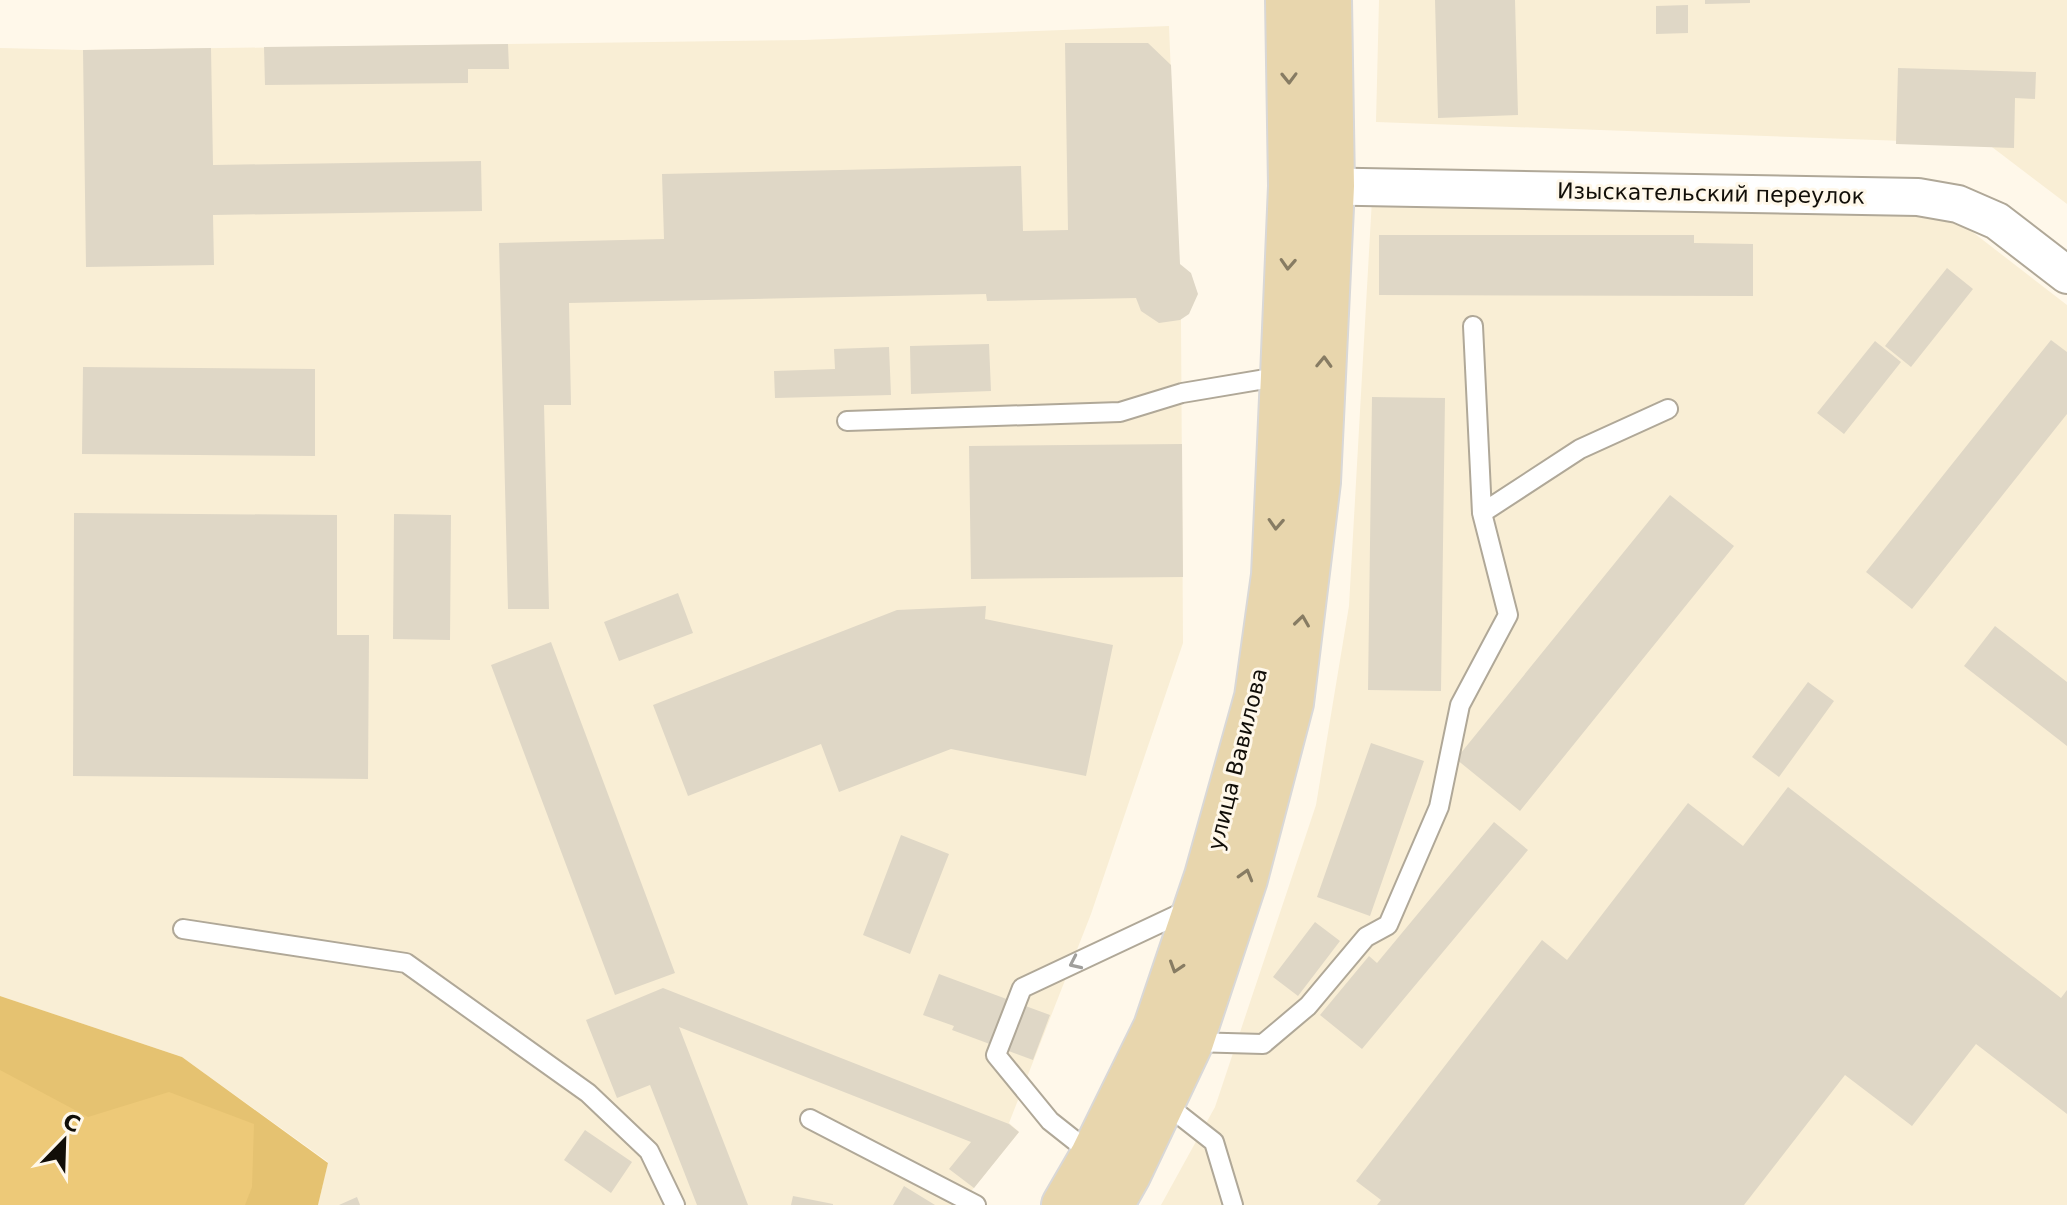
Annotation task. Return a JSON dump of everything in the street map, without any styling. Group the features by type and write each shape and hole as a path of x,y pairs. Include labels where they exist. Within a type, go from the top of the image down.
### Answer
{"main road":[{"name":"улица Вавилова","path":"1111,1205 1191,1042 1245,879 1291,703 1318,482 1312,186 1288,0"},
{"name":"улица Вавилова","path":"1064,1205 1093,1155 1156,1027 1196,906 1257,697 1274,575 1283,376 1312,186 1329,0"}],"street":[{"name":"Изыскательский переулок","path":"1312,186 1918,197 1958,204 1997,221 2067,275"}],"lane":[{"path":"1191,1042 1263,1044 1308,1006 1366,937 1388,925 1439,807 1460,705 1508,615 1482,513 1473,326"},
{"path":"847,421 1120,412 1182,393 1283,376"},
{"path":"1482,513 1580,449 1668,409"},
{"path":"1093,1155 1050,1121 996,1055 1022,988 1196,906"},
{"path":"183,929 406,963 588,1093 649,1151 675,1205"},
{"path":"1163,1102 1214,1142 1233,1205"},
{"path":"810,1119 976,1205"}],"shaded area":[{"path":"1379,0 2067,0 2067,204 1988,144 1376,122"},
{"path":"1169,26 1181,320 1183,643 1091,914 1009,1123 1019,1132 960,1205 318,1205 328,1162 182,1057 0,996 0,48 83,50 804,40"},
{"path":"1372,199 1948,213 2067,305 2067,1205 1161,1205 1215,1107 1316,805 1349,606"},
{"path":"0,996 182,1057 328,1163 318,1205 0,1205"},
{"path":"0,1070 88,1117 169,1092 254,1124 252,1187 245,1205 0,1205"}],"building":[{"path":"1435,0 1515,0 1518,115 1438,118"},
{"path":"1705,0 1750,0 1750,3 1705,4"},
{"path":"1688,5 1688,33 1656,34 1656,6"},
{"path":"1065,43 1148,43 1171,65 1180,264 1191,273 1198,294 1189,314 1180,320 1159,323 1141,311 1136,298 987,301 986,294 569,303 571,405 544,405 549,609 508,609 499,243 664,239 662,174 1021,166 1023,231 1068,230"},
{"path":"508,44 509,69 468,69 468,83 265,85 264,47"},
{"path":"211,48 213,165 481,161 482,211 213,215 214,265 86,267 83,50"},
{"path":"1898,68 2036,72 2035,99 2015,98 2014,148 1896,144"},
{"path":"1379,235 1694,235 1694,243 1753,244 1753,296 1379,295"},
{"path":"1947,268 1973,289 1911,367 1885,346"},
{"path":"2051,340 2067,352 2067,414 1912,609 1866,572"},
{"path":"1875,341 1901,362 1844,434 1817,413"},
{"path":"989,344 991,391 911,394 910,346"},
{"path":"889,347 891,395 775,398 774,371 835,369 834,349"},
{"path":"83,367 315,369 315,456 82,454"},
{"path":"1372,397 1445,398 1441,691 1368,690"},
{"path":"1182,444 1183,577 971,579 969,446"},
{"path":"1670,495 1734,546 1520,811 1456,759"},
{"path":"74,513 337,515 337,635 369,635 368,779 73,776"},
{"path":"394,514 451,515 450,640 393,639"},
{"path":"678,593 693,633 619,661 604,622"},
{"path":"986,606 985,619 1113,645 1086,776 951,749 839,792 821,744 688,796 653,705 897,610"},
{"path":"1995,626 2067,682 2067,746 1964,666"},
{"path":"551,642 675,973 615,995 491,665"},
{"path":"1808,682 1834,701 1779,777 1752,757"},
{"path":"1371,743 1424,761 1370,916 1317,897"},
{"path":"1788,787 2061,998 2067,990 2067,1114 1976,1044 1912,1126 1845,1075 1744,1205 1377,1205 1381,1200 1356,1181 1542,940 1567,960 1688,803 1743,846"},
{"path":"1494,822 1528,850 1362,1049 1320,1015 1369,956 1377,963"},
{"path":"901,835 949,854 910,954 863,935"},
{"path":"1315,922 1340,941 1298,996 1273,977"},
{"path":"939,974 1050,1015 1033,1060 952,1030 954,1026 923,1015"},
{"path":"663,988 1009,1124 1019,1132 974,1188 949,1169 971,1142 679,1027 748,1205 697,1205 650,1085 617,1098 586,1020"},
{"path":"585,1130 632,1162 611,1193 564,1160"},
{"path":"904,1186 935,1205 893,1205"},
{"path":"793,1196 833,1204 833,1205 791,1205"},
{"path":"357,1197 360,1205 339,1205"}]}
